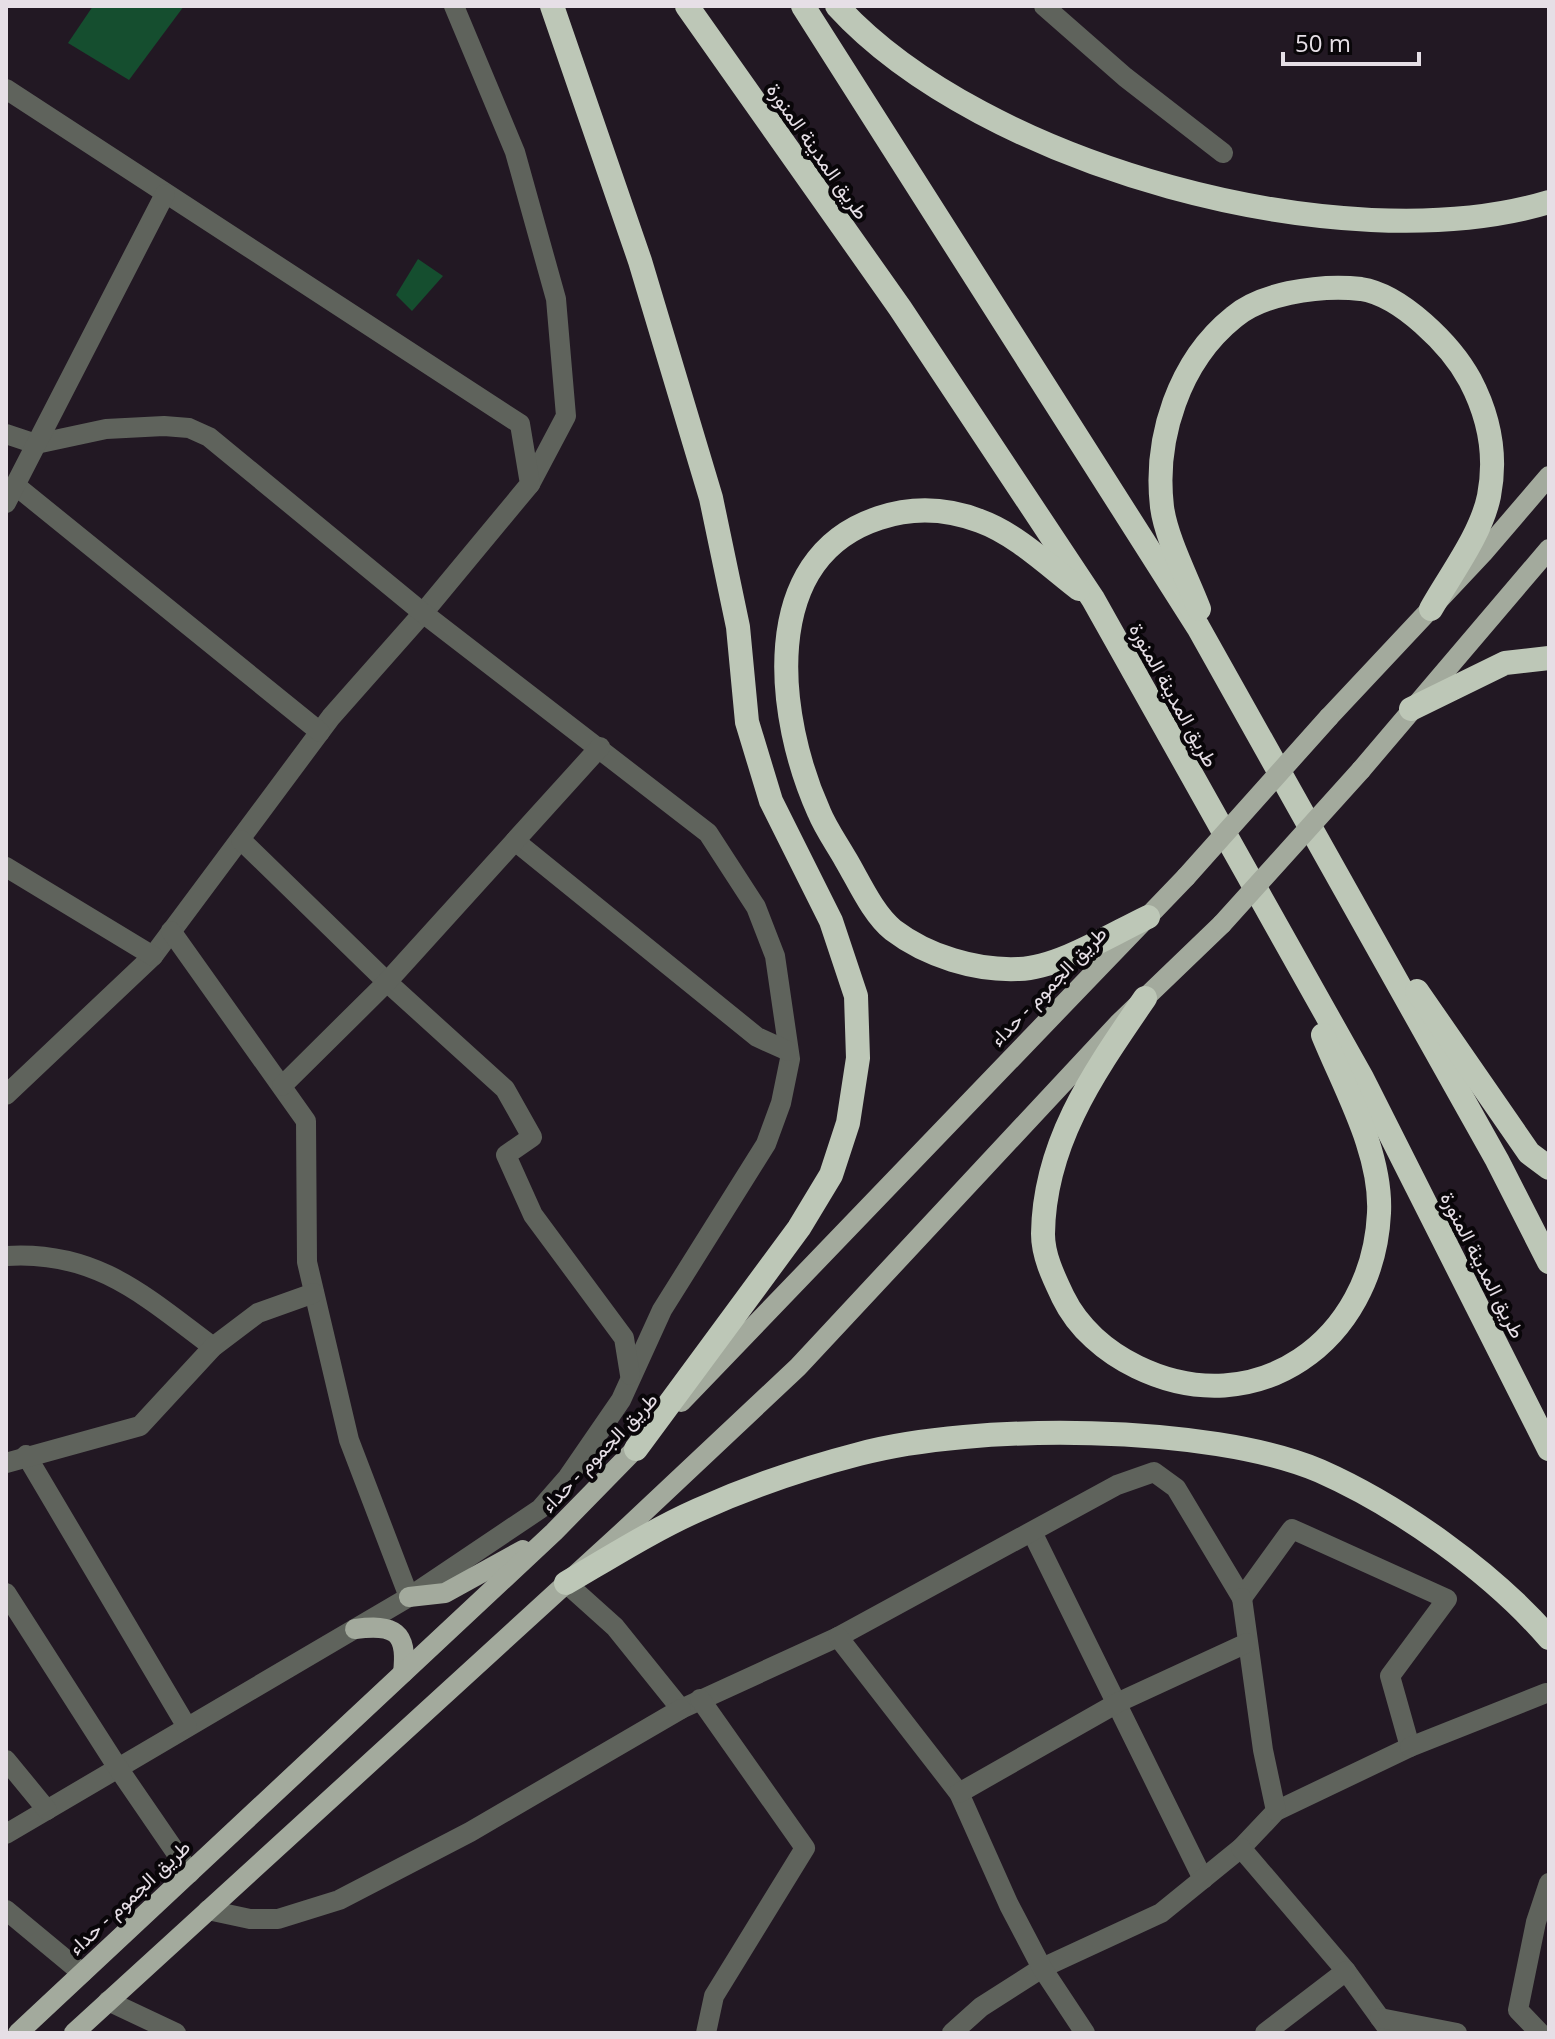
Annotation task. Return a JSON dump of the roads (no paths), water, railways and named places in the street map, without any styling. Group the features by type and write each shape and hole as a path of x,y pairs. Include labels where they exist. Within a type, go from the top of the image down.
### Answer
{"highway":[{"path":"552,6 640,261 711,498 738,627 747,722 771,801 831,921 856,996 858,1058 848,1123 831,1175 799,1228 636,1449"},
{"name":"طريق المدينة المنورة","path":"687,6 900,308 1093,599 1362,1078 1549,1449"},
{"path":"803,6 1198,627 1497,1160 1549,1262"},
{"path":"837,6 911,71 1030,138 1143,179 1242,205 1343,218 1449,219 1549,202"},
{"path":"1229,682 1162,508 1163,447 1174,401 1192,363 1236,315 1274,297 1318,287 1364,289 1412,314 1447,346 1485,408 1493,454 1489,498 1431,609"},
{"path":"1093,599 982,521 945,510 899,512 856,526 817,560 796,596 784,653 793,736 819,812 865,893 892,929 925,949 958,962 1021,969 1058,959 1148,917"},
{"path":"1411,709 1505,663 1549,658"},
{"path":"1326,859 1529,1153 1549,1168"},
{"path":"1145,998 1084,1088 1060,1140 1043,1236 1051,1273 1069,1308 1093,1338 1120,1359 1158,1377 1202,1387 1252,1384 1299,1363 1344,1318 1369,1271 1379,1212 1374,1163 1290,951"},
{"path":"566,1583 696,1510 740,1492 860,1453 934,1439 1048,1433 1162,1438 1251,1450 1318,1470 1384,1503 1493,1584 1549,1638"}],"main road":[{"name":"طريق الجموم - حداء","path":"18,2033 554,1532 636,1449 1186,877 1549,476"},
{"path":"74,2033 798,1367 1145,998 1222,924 1361,770 1549,549"},
{"path":"409,1597 455,1588 554,1532"},
{"path":"355,1629 382,1625 394,1631 404,1647 403,1673"}],"street":[{"path":"6,1095 153,956 320,732 530,484 566,416 556,299 515,152 454,6"},
{"path":"1044,6 1125,77 1223,153"},
{"path":"6,89 520,424 530,484"},
{"path":"165,194 10,494 320,732"},
{"path":"6,434 36,444 106,429 164,426 189,428 209,437 423,613 708,833 756,907 775,956 788,1051 781,1103 766,1144 669,1298 630,1375 621,1400 568,1477 540,1509 409,1597 6,1834"},
{"path":"282,1086 387,982 600,747"},
{"path":"241,840 387,982 505,1089 532,1137 506,1155 533,1215 624,1338 630,1375"},
{"path":"515,841 757,1037 788,1051"},
{"path":"6,867 153,956"},
{"path":"171,931 306,1121 307,1262 349,1440 409,1597"},
{"path":"6,1256 72,1259 105,1273 134,1289 213,1347"},
{"path":"6,1463 140,1426 213,1347 258,1313 314,1293"},
{"path":"26,1455 187,1727"},
{"path":"208,1910 250,1919 278,1919 339,1900 470,1832 700,1699 838,1637 1117,1485 1154,1472 1176,1488 1242,1598 1276,1811"},
{"path":"1242,1598 1292,1529 1447,1599 1390,1676 1410,1747"},
{"path":"1032,1532 1119,1702 1203,1879"},
{"path":"566,1583 615,1627 681,1709"},
{"path":"6,1593 118,1768 190,1873"},
{"path":"838,1637 959,1793 1009,1905 1042,1968 1085,2033"},
{"path":"959,1793 1119,1702 1247,1643"},
{"path":"952,2033 981,2007 1042,1968 1161,1913 1241,1848 1276,1811 1410,1747 1546,1693"},
{"path":"700,1699 805,1848 714,1996 706,2033"},
{"path":"6,1760 47,1810"},
{"path":"1241,1848 1346,1971 1386,2026 1457,2033"},
{"path":"1540,2033 1521,2025 1518,2010 1536,1922 1549,1883"},
{"path":"6,1910 82,1973"},
{"path":"1265,2033 1346,1971"},
{"path":"108,2001 176,2033"}]}
